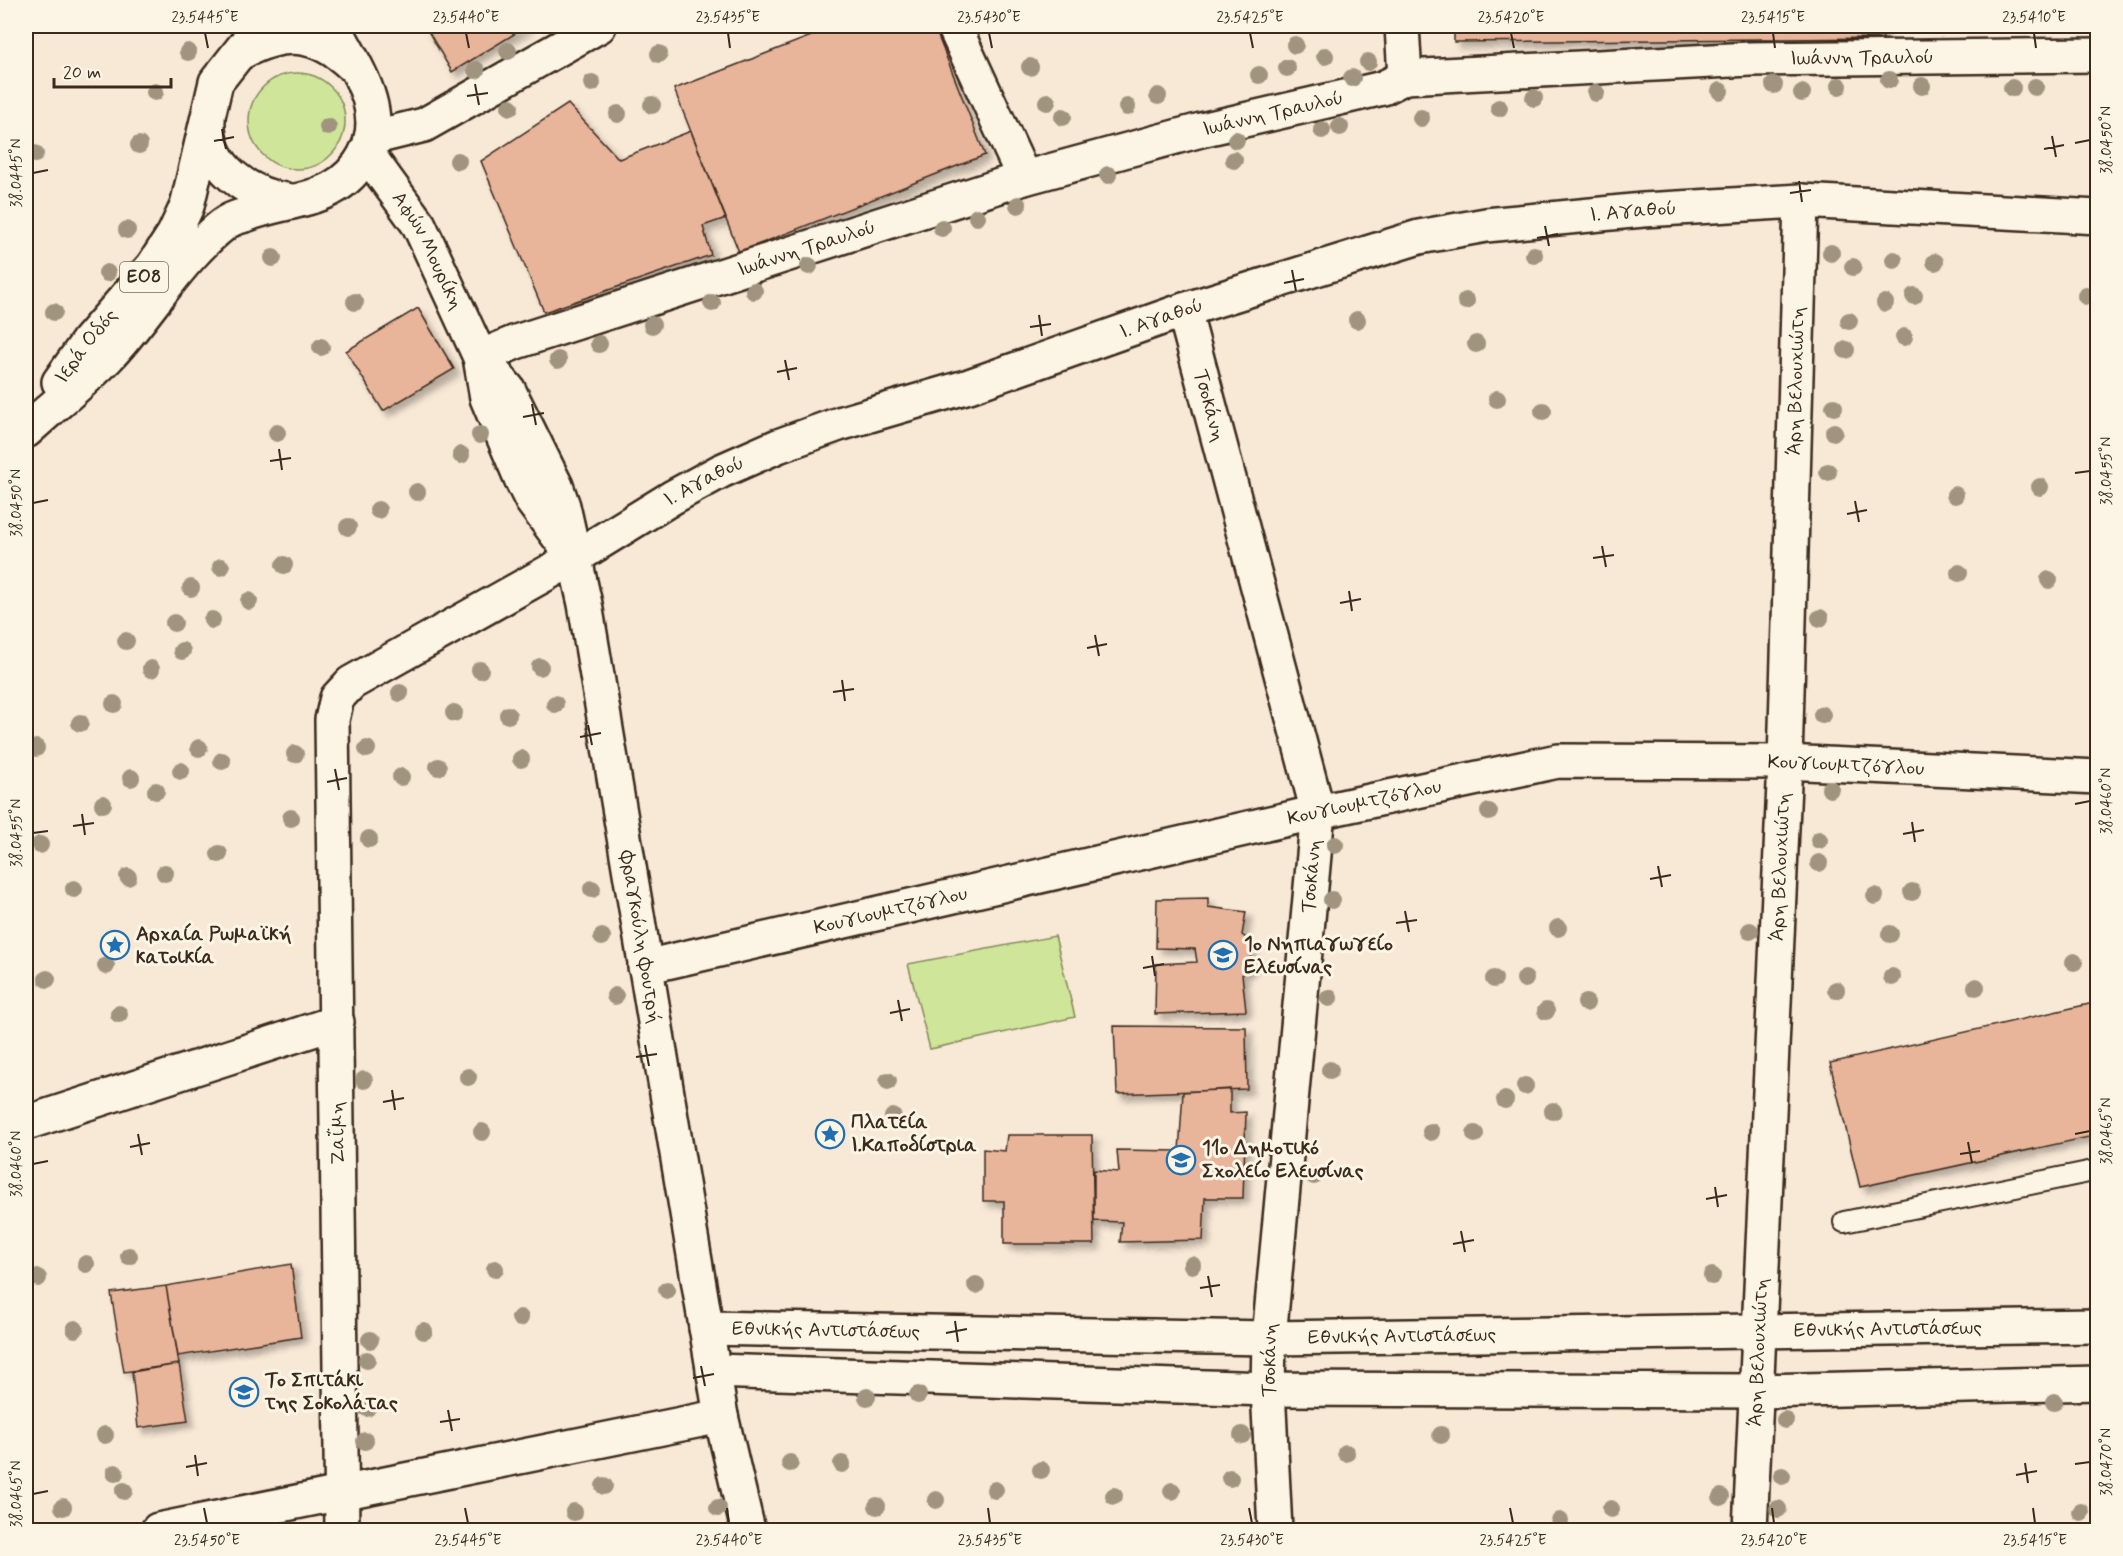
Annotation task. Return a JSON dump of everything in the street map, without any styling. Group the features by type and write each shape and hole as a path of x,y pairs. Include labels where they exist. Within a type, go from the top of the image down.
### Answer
{"street":[{"name":"Ιερά Οδός","path":"26,429 88,341 153,266 174,234 187,206 209,101 216,82 260,26"},
{"name":"Ιερά Οδός","path":"26,429 107,357 170,280 226,222 255,211 322,195 348,178 368,145 373,113 368,88 334,26"},
{"path":"368,145 424,125 599,26"},
{"path":"954,26 1024,178"},
{"path":"1402,26 1405,77"},
{"name":"Ιερά Οδός","path":"240,53 263,41 287,36 312,39 336,49 354,66"},
{"name":"Ιωάννη Τραυλού","path":"480,357 516,342 1024,178 1201,130 1383,88 1405,77 1749,59 2097,55"},
{"name":"Ιερά Οδός","path":"209,101 208,126 213,150 226,172 245,188 268,199 293,201"},
{"name":"Αφών Μουρίκη","path":"368,145 419,225 480,357 488,398 532,501"},
{"name":"Ι. Αγαθού","path":"333,736 332,720 337,698 351,683 574,558 721,471 778,446 848,421 969,386 1184,310 1419,237 1475,227 1643,210 1801,201 2097,217"},
{"name":"Άρη Βελουχιώτη","path":"1750,1530 1757,1391 1757,1330 1785,762 1801,201"},
{"name":"Τσοκάνη","path":"1184,310 1318,812 1269,1338 1268,1389 1275,1530"},
{"name":"Αφών Μουρίκη","path":"480,357 508,389 548,469"},
{"name":"Φραγκούλη Φουτρή","path":"548,469 563,506 585,604 713,1371 721,1416 748,1530"},
{"name":"Φραγκούλη Φουτρή","path":"532,501 574,558"},
{"name":"Ζαΐμη","path":"333,736 342,1530"},
{"name":"Κουγιουμτζόγλου","path":"645,967 1318,812 1558,761 1785,762 2097,777"},
{"path":"26,1123 337,1022"},
{"name":"Εθνικής Αντιστάσεως","path":"706,1328 1269,1338 2097,1326"},
{"path":"713,1371 1268,1389 1757,1391 2097,1383"},
{"path":"158,1530 721,1416"}],"lane":[{"path":"1844,1222 2097,1170"}],"green space":[{"path":"297,73 315,77 331,87 341,103 345,121 341,139 331,155 315,165 297,169 279,165 263,155 253,139 249,121 253,103 263,87 279,77"},
{"path":"1055,936 1075,1017 930,1049 908,964"}],"building":[{"path":"425,26 512,26 516,33 452,72"},
{"path":"512,26 529,26 516,33"},
{"path":"837,26 934,26 985,155 739,252 674,89"},
{"path":"1454,26 1883,26 1883,38 1454,42"},
{"path":"568,104 619,159 691,131 726,218 703,226 711,255 544,312 481,161"},
{"path":"418,308 454,369 383,411 346,351"},
{"name":"1ο Νηπιαγωγείο Ελευσίνας","path":"1208,898 1208,907 1246,912 1242,935 1250,941 1251,967 1242,974 1246,1011 1155,1014 1156,964 1197,962 1195,949 1156,948 1157,899"},
{"path":"2098,1002 2098,1135 1860,1187 1830,1063"},
{"path":"1114,1026 1246,1027 1247,1089 1117,1094"},
{"name":"11ο Δημοτικό Σχολείο Ελευσίνας","path":"1230,1089 1230,1113 1246,1112 1243,1198 1205,1198 1203,1240 1120,1242 1122,1222 1094,1221 1094,1170 1119,1172 1117,1150 1179,1151 1183,1092"},
{"path":"1007,1135 1092,1135 1094,1244 1004,1244 1004,1201 983,1201 983,1149 1005,1151"},
{"name":"Το Σπιτάκι της Σοκολάτας","path":"291,1264 301,1337 178,1356 166,1286"},
{"path":"166,1286 179,1364 124,1372 111,1293"},
{"path":"179,1364 188,1421 138,1428 132,1372"}],"place":[{"name":"Αρχαία Ρωμαϊκή κατοικία","path":"115,945"},
{"name":"1ο Νηπιαγωγείο Ελευσίνας","path":"1223,955"},
{"name":"Πλατεία Ι.Καποδίστρια","path":"830,1134"},
{"name":"11ο Δημοτικό Σχολείο Ελευσίνας","path":"1181,1160"},
{"name":"Το Σπιτάκι της Σοκολάτας","path":"244,1392"}]}
